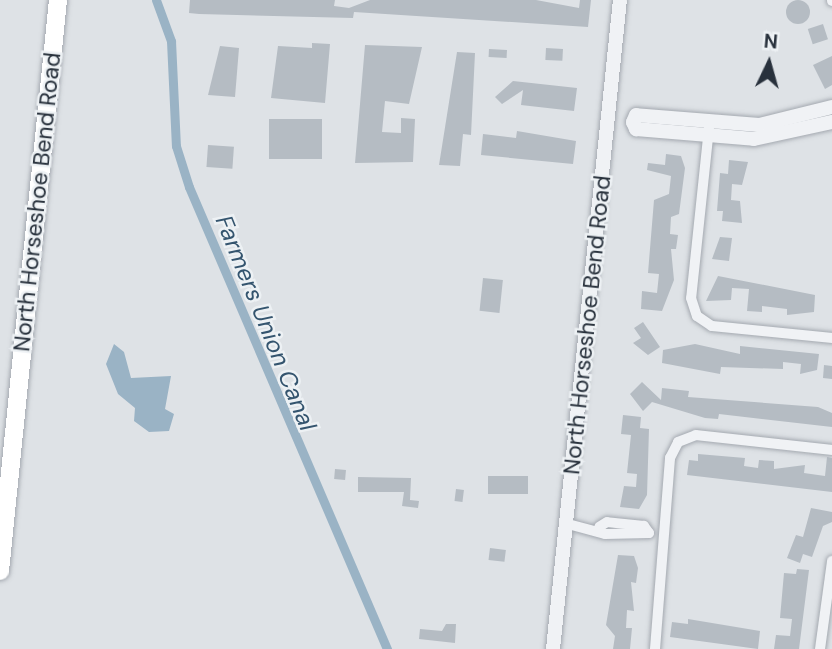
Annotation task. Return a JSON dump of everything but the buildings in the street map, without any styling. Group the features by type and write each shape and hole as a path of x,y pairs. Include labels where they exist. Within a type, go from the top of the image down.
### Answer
{"highway":[{"name":"North Horseshoe Bend Road","path":"0,571 58,0"}],"street":[{"name":"North Horseshoe Bend Road","path":"553,649 620,0"},
{"path":"708,129 780,122 832,107"},
{"path":"608,120 633,122 636,115 708,129 785,137 832,122"},
{"path":"708,129 691,298 697,316 712,326 832,338"},
{"path":"655,649 670,458 678,442 696,435 832,450"},
{"path":"568,524 598,527 605,534 662,535"},
{"path":"820,649 832,561"}],"water":[{"path":"114,344 124,352 131,378 171,376 165,409 174,414 169,431 149,432 134,421 135,408 118,394 106,364"}],"waterway":[{"name":"Farmers Union Canal","path":"156,0 171,41 176,146 189,187 387,649"}]}
